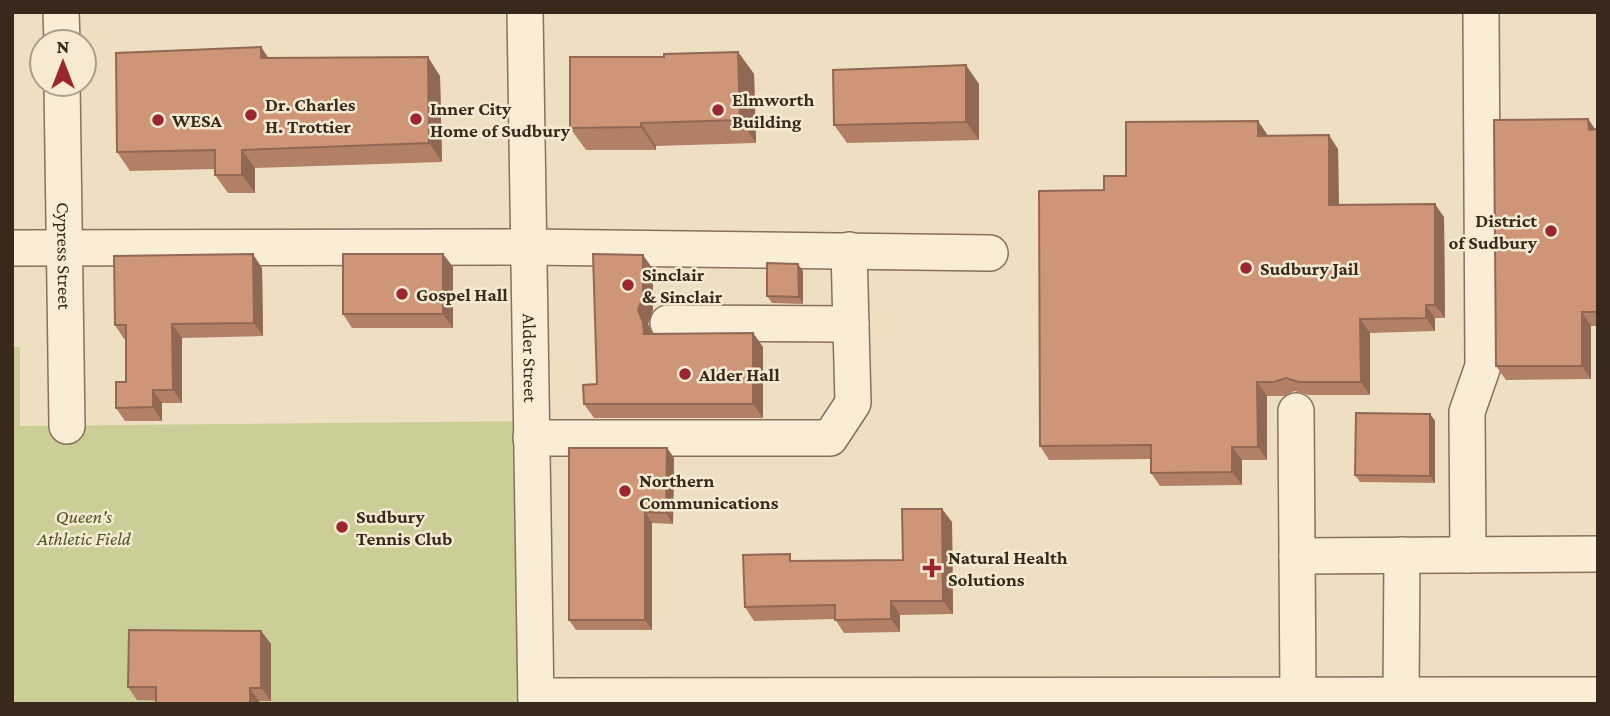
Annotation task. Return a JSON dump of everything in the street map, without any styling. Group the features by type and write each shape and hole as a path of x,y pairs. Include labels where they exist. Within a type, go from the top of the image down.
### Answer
{"street":[{"name":"Alder Street","path":"525,12 536,700"},
{"path":"1468,555 1467,412 1483,366 1481,12"},
{"name":"Cypress Street","path":"62,98 67,426"},
{"path":"12,248 529,247 990,253"},
{"path":"531,438 830,438 853,403 849,250"},
{"path":"668,323 851,324"},
{"path":"1296,411 1297,556 1321,698"},
{"path":"1297,556 1598,554"},
{"path":"1401,695 1402,555"},
{"path":"536,700 1598,695"}],"green space":[{"name":"Sudbury Tennis Club","path":"12,347 20,347 20,426 525,421 533,704 12,704"}],"building":[{"path":"261,47 261,58 428,57 429,143 242,150 242,175 215,175 215,150 117,152 116,53"},
{"path":"738,52 740,120 641,123 641,127 570,128 570,57 664,57 664,54"},
{"path":"966,65 966,122 834,125 833,70"},
{"name":"District of Sudbury","path":"1588,119 1589,130 1598,129 1598,312 1582,312 1582,366 1496,366 1494,120"},
{"name":"Sudbury Jail","path":"1258,121 1258,136 1329,135 1329,205 1435,204 1435,305 1426,305 1426,318 1360,319 1361,382 1299,382 1286,378 1274,382 1257,382 1258,447 1232,447 1232,472 1151,473 1151,445 1040,446 1039,191 1104,190 1104,176 1126,176 1126,122"},
{"path":"253,254 254,323 172,324 173,390 153,390 153,407 116,408 116,382 126,382 126,325 115,325 114,256"},
{"name":"Gospel Hall","path":"343,254 443,254 443,314 343,314"},
{"path":"593,254 643,255 643,296 638,310 644,334 753,333 753,404 584,404 583,385 597,384"},
{"path":"767,263 798,264 799,297 767,296"},
{"path":"1356,413 1430,414 1430,476 1355,475"},
{"path":"569,448 667,448 666,513 645,512 645,620 569,620"},
{"path":"902,509 942,509 943,601 891,601 891,619 835,620 835,605 745,607 743,555 790,554 790,561 903,560"},
{"path":"129,630 261,631 261,688 250,688 250,704 156,704 156,687 128,687"}],"place":[{"name":"Elmworth Building","path":"718,110"},
{"name":"Dr. Charles H. Trottier","path":"251,115"},
{"name":"Inner City Home of Sudbury","path":"416,119"},
{"name":"WESA","path":"158,120"},
{"name":"District of Sudbury","path":"1551,231"},
{"name":"Sudbury Jail","path":"1246,268"},
{"name":"Sinclair & Sinclair","path":"628,285"},
{"name":"Gospel Hall","path":"402,294"},
{"name":"Alder Hall","path":"685,374"},
{"name":"Northern Communications","path":"625,491"},
{"name":"Sudbury Tennis Club","path":"342,527"},
{"name":"Natural Health Solutions","path":"932,568"}],"park label":[{"name":"Queen's Athletic Field","path":"84,527"}]}
